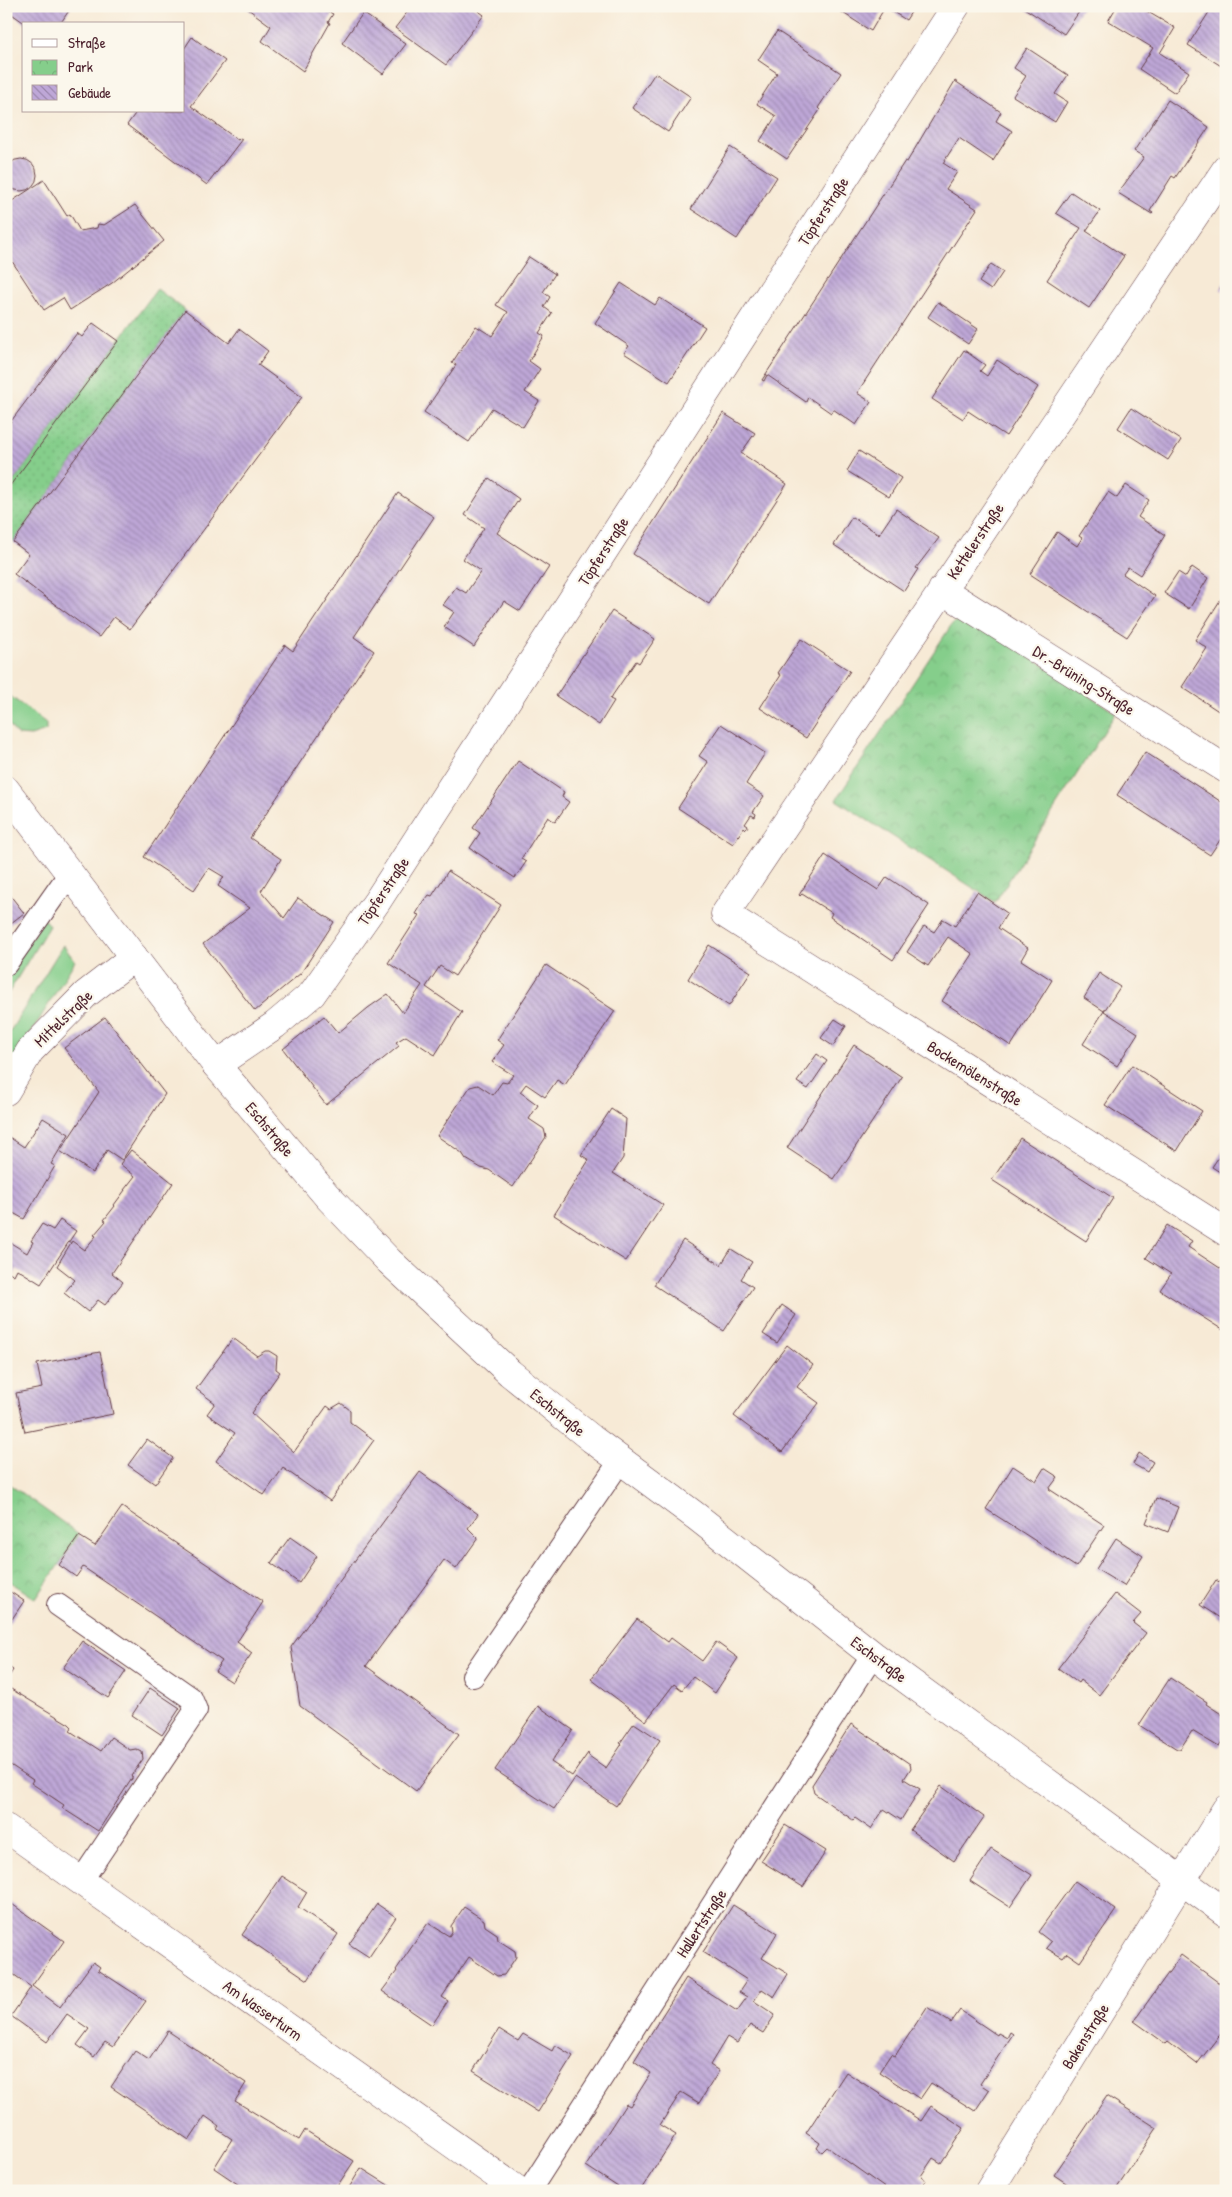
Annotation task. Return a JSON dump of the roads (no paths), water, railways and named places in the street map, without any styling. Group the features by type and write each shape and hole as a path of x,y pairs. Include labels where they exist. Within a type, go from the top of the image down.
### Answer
{"street":[{"name":"Töpferstraße","path":"216,1065 275,1025 312,994 383,892 956,6"},
{"name":"Kettelerstraße","path":"724,914 1224,175"},
{"name":"Dr.-Brüning-Straße","path":"942,590 1226,769"},
{"name":"Eschstraße","path":"6,790 216,1065 327,1196 389,1261 510,1373 873,1655 1226,1913"},
{"name":"Bockemölenstraße","path":"724,914 1226,1232"},
{"name":"Mittelstraße","path":"6,1091 30,1051 86,994 134,957"},
{"name":"Bakenstraße","path":"989,2191 1226,1809"},
{"name":"Am Wasserturm","path":"6,1828 519,2191"}],"lane":[{"path":"6,964 70,873"},
{"path":"473,1676 621,1460"},
{"path":"58,1605 191,1698 196,1710 80,1881"},
{"name":"Hallertstraße","path":"529,2191 873,1655"}]}
